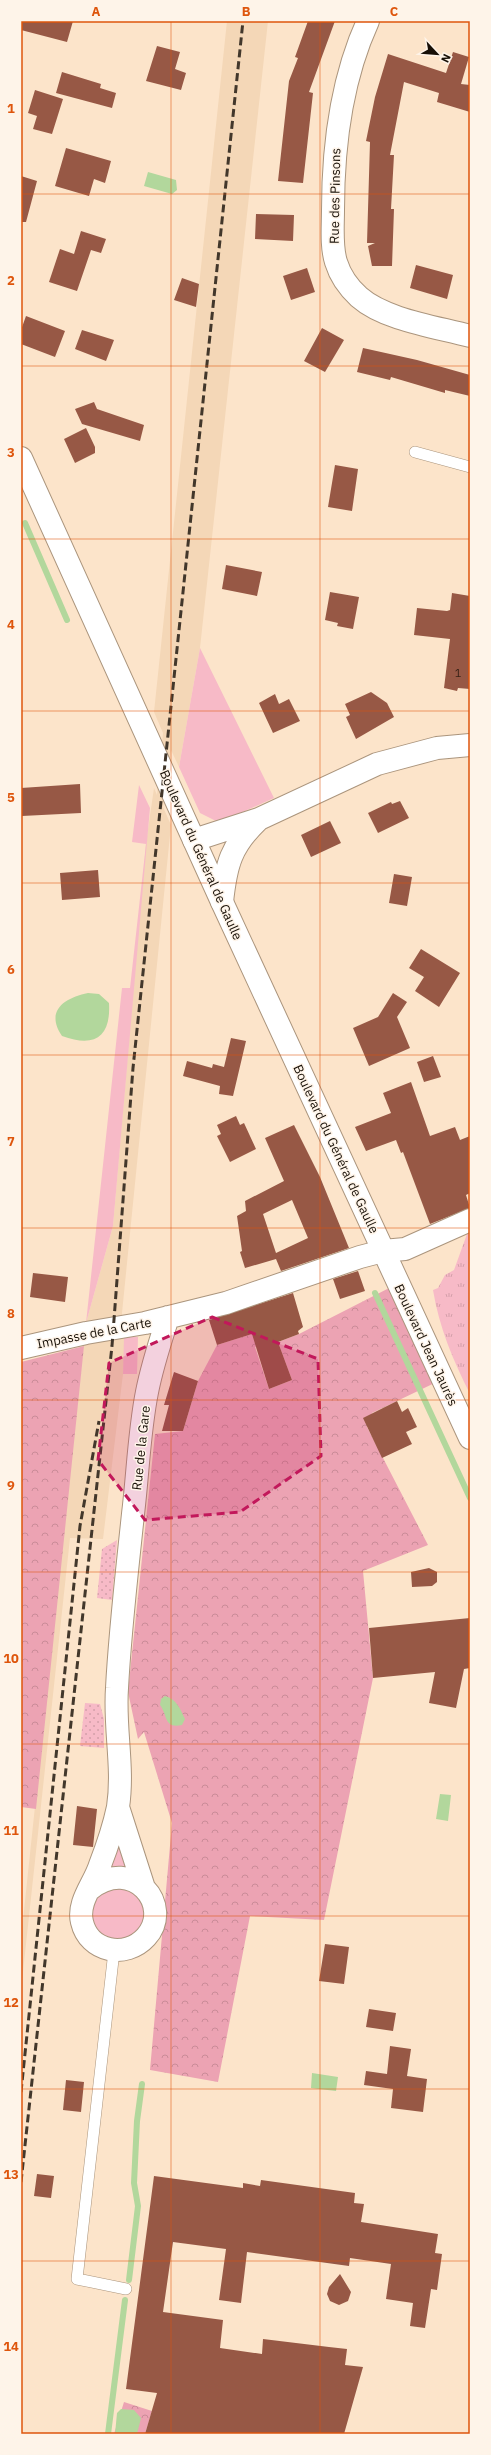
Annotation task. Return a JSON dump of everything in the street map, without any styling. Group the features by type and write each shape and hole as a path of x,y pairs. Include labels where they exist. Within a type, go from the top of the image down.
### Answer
{"street":[{"name":"Rue des Pinsons","path":"368,21 346,89 336,142 333,199 333,242 336,260 349,286 370,305 399,316 470,336"},
{"name":"Boulevard du Général de Gaulle","path":"21,458 222,902 383,1251"},
{"path":"194,840 259,819 377,764 437,748 470,745"},
{"path":"222,902 227,864 233,850 242,836 259,819"},
{"path":"168,1317 226,1303 360,1257 383,1251 405,1249 470,1220"},
{"name":"Boulevard Jean Jaurès","path":"383,1251 470,1438"},
{"name":"Impasse de la Carte","path":"21,1348 86,1333 168,1317"},
{"name":"Rue de la Gare","path":"118,1807 144,1888 152,1899 154,1911 153,1924 148,1935 139,1944 127,1950 114,1951 103,1948 93,1942 86,1932 81,1910 100,1866 118,1807 121,1751 117,1688 132,1531 146,1394 154,1359 168,1317"},
{"path":"90,1889 111,1877 123,1877 134,1881 144,1888"}],"lane":[{"path":"415,452 470,467"},
{"path":"114,1951 76,2279 126,2289"}],"highlighted area":[{"path":"212,1317 318,1359 321,1456 240,1512 145,1520 98,1460 109,1363"}],"shaded area":[{"path":"227,21 268,21 200,648 179,767 171,750 163,807 171,825 122,1313 126,1336 123,1374 103,1539 70,1538 21,1990 21,1939 86,1323 113,1226 146,843 154,788 157,795 163,733 154,712"},
{"path":"148,172 176,180 177,190 172,194 144,186"},
{"path":"88,993 99,994 109,1003 109,1015 104,1032 99,1037 84,1041 62,1036 57,1027 56,1013 65,1002 71,998"},
{"path":"165,1696 172,1699 180,1708 185,1719 182,1725 172,1725 167,1721 160,1705 161,1699"},
{"path":"440,1794 451,1795 448,1821 436,1819"},
{"path":"312,2073 338,2077 336,2091 311,2088"},
{"path":"121,2409 134,2410 141,2418 137,2434 115,2434 117,2413"}],"green space":[{"path":"200,648 274,798 223,821 216,821 200,813 179,767"},
{"path":"139,785 150,808 113,1226 86,1323 122,988 130,988 146,844 132,842"},
{"path":"470,1232 470,1394 447,1343 433,1290 438,1288 445,1275 454,1270 467,1234"},
{"path":"397,1284 443,1379 372,1413 367,1427 428,1545 363,1571 373,1678 324,1920 250,1916 218,2082 150,2070 172,1823 144,1732 138,1739 128,1692 155,1434 183,1431 198,1381 217,1345 255,1333 261,1345 255,1347 269,1389 292,1380 278,1342 299,1334"},
{"path":"124,1337 138,1337 137,1374 123,1374"},
{"path":"84,1346 36,1809 21,1807 21,1362"},
{"path":"117,1540 112,1600 97,1598 102,1549"},
{"path":"85,1703 100,1704 104,1719 104,1748 80,1746"},
{"path":"117,1827 132,1871 108,1870"},
{"path":"118,1888 128,1890 136,1896 142,1904 144,1914 142,1924 136,1932 128,1938 118,1940 108,1938 100,1932 94,1924 92,1914 94,1904 100,1896 108,1890"},
{"path":"124,2402 152,2411 145,2434 114,2434"}],"building":[{"path":"21,21 73,21 67,42 21,30"},
{"path":"308,21 335,21 309,92 313,93 303,183 278,181 289,81 298,58 295,57"},
{"path":"157,46 180,52 175,69 186,73 181,90 146,81"},
{"path":"453,52 469,57 461,84 470,85 470,112 437,102 439,93 404,82 390,155 394,155 391,209 394,209 392,266 372,266 368,246 375,243 367,243 370,142 366,141 375,97 388,54 446,73"},
{"path":"62,72 101,84 100,88 116,93 112,108 56,93"},
{"path":"35,90 63,99 52,134 33,129 37,116 28,113"},
{"path":"66,148 111,161 105,183 94,179 89,196 55,186"},
{"path":"21,176 37,181 26,222 21,222"},
{"path":"256,214 294,215 293,241 255,239"},
{"path":"81,231 106,239 101,253 91,250 77,291 49,282 60,249 74,254"},
{"path":"416,265 453,275 447,299 410,288"},
{"path":"307,268 315,292 291,300 283,276"},
{"path":"182,278 199,284 196,307 174,300"},
{"path":"26,316 65,331 55,357 21,344 21,330"},
{"path":"322,328 344,340 325,372 304,361"},
{"path":"82,330 114,340 106,361 75,349"},
{"path":"363,348 417,360 470,375 470,396 445,390 445,393 391,377 390,380 357,372"},
{"path":"94,402 97,409 144,425 140,441 82,424 75,409"},
{"path":"86,428 95,447 95,453 75,463 64,439"},
{"path":"335,465 358,469 352,511 328,507"},
{"path":"226,565 262,572 257,596 222,589"},
{"path":"330,592 359,597 353,629 337,626 338,623 325,620"},
{"path":"452,593 470,596 470,689 458,688 457,691 444,688 450,639 414,635 417,608 450,610"},
{"path":"371,692 387,703 394,717 356,739 346,717 350,715 345,704"},
{"path":"275,694 279,704 289,699 300,721 273,733 259,703"},
{"path":"80,784 81,813 22,816 21,788"},
{"path":"400,801 409,818 378,833 368,813 391,802 392,804"},
{"path":"330,821 341,843 311,857 301,835"},
{"path":"98,870 100,897 62,900 60,873"},
{"path":"394,874 412,877 407,906 389,903"},
{"path":"421,949 460,973 439,1007 415,991 424,977 409,968"},
{"path":"393,993 407,1002 397,1017 410,1048 369,1066 353,1028 378,1017"},
{"path":"231,1038 246,1041 233,1096 219,1094 220,1086 183,1076 187,1061 212,1068 213,1064 224,1067"},
{"path":"433,1056 441,1077 424,1082 417,1062"},
{"path":"411,1082 430,1136 455,1127 460,1140 470,1136 470,1193 466,1195 470,1208 430,1224 403,1152 401,1153 396,1140 366,1151 355,1127 391,1113 383,1093"},
{"path":"236,1116 240,1125 244,1123 256,1149 230,1162 217,1136 221,1134 217,1125"},
{"path":"294,1125 320,1177 349,1248 281,1271 276,1259 245,1268 240,1252 242,1251 237,1216 246,1211 245,1201 284,1181 265,1138","holes":["292,1200 308,1238 276,1253 263,1214"]},
{"path":"358,1271 365,1291 340,1299 333,1279"},
{"path":"33,1273 68,1277 65,1302 30,1297"},
{"path":"293,1293 303,1327 298,1331 299,1334 278,1342 292,1380 269,1389 252,1334 217,1345 209,1320"},
{"path":"174,1372 198,1381 183,1431 162,1431 169,1405 164,1405"},
{"path":"397,1401 402,1412 408,1408 417,1427 406,1432 412,1444 382,1458 363,1418"},
{"path":"429,1568 437,1572 437,1582 432,1586 412,1587 411,1572"},
{"path":"470,1618 470,1668 464,1669 456,1708 429,1703 435,1672 373,1678 369,1628"},
{"path":"77,1806 97,1809 93,1847 73,1845"},
{"path":"325,1944 349,1947 344,1984 319,1981"},
{"path":"369,2009 396,2013 393,2031 366,2027"},
{"path":"390,2046 411,2049 407,2076 427,2079 423,2112 391,2108 393,2089 364,2085 366,2071 387,2074"},
{"path":"66,2080 84,2082 81,2112 63,2110"},
{"path":"37,2174 54,2176 51,2198 34,2196"},
{"path":"154,2176 243,2188 243,2183 260,2186 261,2180 355,2193 354,2203 364,2204 361,2222 438,2234 435,2253 442,2254 437,2290 431,2289 425,2328 410,2326 413,2303 386,2299 391,2264 350,2258 349,2266 247,2252 241,2303 219,2300 226,2249 173,2242 163,2312 223,2320 220,2348 262,2354 263,2339 347,2349 345,2365 363,2367 344,2434 145,2434 157,2393 126,2389"},
{"path":"340,2274 351,2292 348,2301 339,2305 330,2301 327,2294 329,2287"}],"waterway":[{"path":"25,523 67,620"},
{"path":"375,1293 470,1498"},
{"path":"129,2280 138,2206 134,2183 137,2121 142,2084"},
{"path":"108,2434 125,2300"}],"railway":[{"path":"21,2182 112,1346 133,1068 243,21"},
{"path":"21,2092 80,1526 99,1421"}]}
